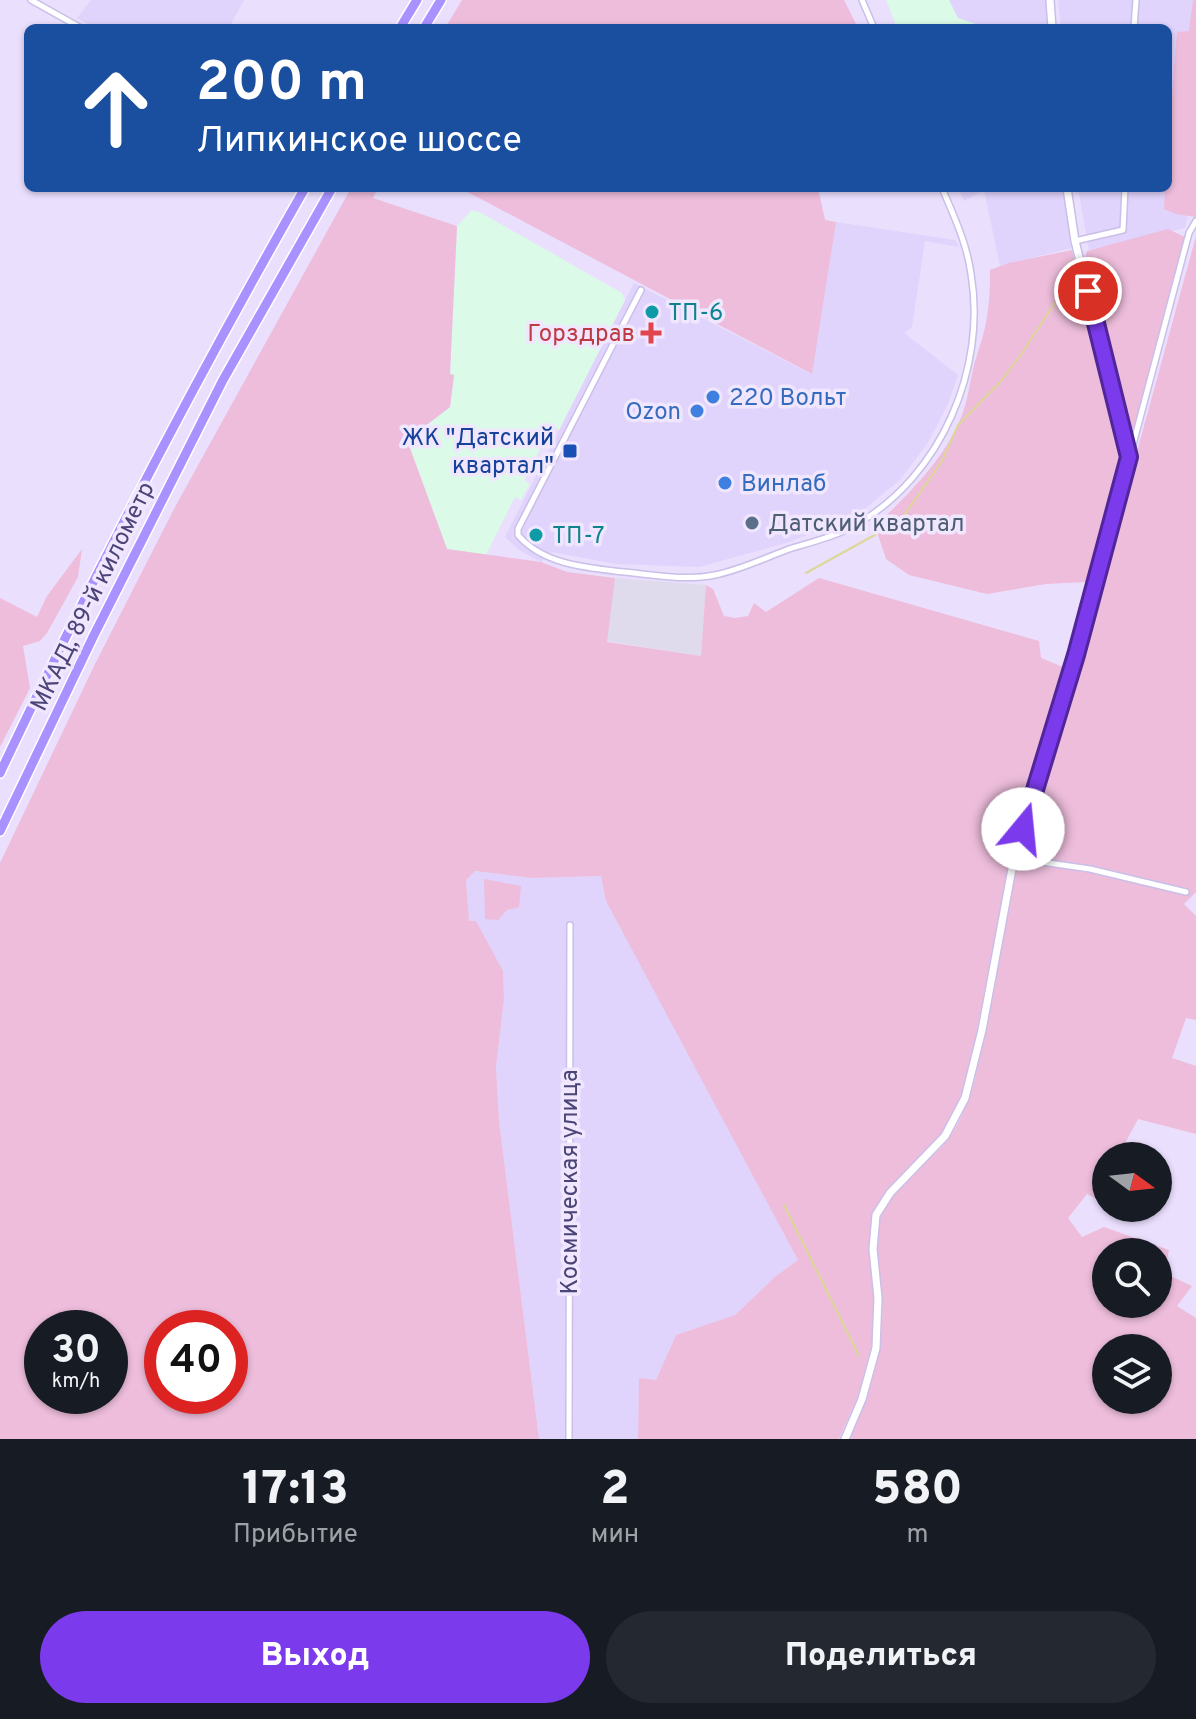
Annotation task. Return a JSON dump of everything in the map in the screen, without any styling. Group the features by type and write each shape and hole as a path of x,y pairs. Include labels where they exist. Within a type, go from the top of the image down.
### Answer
{"highway":[{"path":"402,24 417,0"},
{"path":"426,24 441,0"},
{"name":"МКАД, 89-й километр","path":"0,773 70,628 202,371 303,192"},
{"name":"МКАД, 89-й километр","path":"0,831 93,637 223,380 330,192"}],"street":[{"path":"31,0 74,24"},
{"path":"862,0 872,24"},
{"path":"1050,0 1052,24"},
{"path":"1134,24 1136,0"},
{"path":"641,290 518,529 518,535 534,549 574,566 688,578 716,575 855,526 906,487 934,450 959,397 973,337 974,302 965,248 944,192"},
{"path":"1068,192 1075,241 1129,457"},
{"path":"1075,241 1123,230 1125,192"},
{"path":"845,1439 862,1399 876,1348 878,1298 873,1249 876,1215 890,1193 945,1136 965,1098 982,1030 1014,858 1079,644 1189,233 1196,221"},
{"path":"1014,858 1090,869 1186,892"},
{"name":"Космическая улица","path":"569,1439 570,925"}],"shaded area":[{"path":"91,0 244,0 231,24 87,24 77,18"},
{"path":"462,0 844,0 856,24 447,24"},
{"path":"886,0 1048,0 1050,24 895,24"},
{"path":"886,0 949,0 958,18 976,24 895,24"},
{"path":"1058,0 1196,0 1196,175 1185,228 1089,250 1079,192 1172,192 1172,24 1061,24"},
{"path":"1193,0 1196,0 1196,217 1164,209 1165,192 1172,192 1172,95 1177,32 1189,31"},
{"path":"349,192 376,192 373,198 457,226 450,374 454,375 450,407 407,440 447,549 541,562 567,572 615,578 607,642 701,656 706,585 713,589 724,616 735,618 748,616 754,603 766,612 819,578 1039,641 1041,658 1068,669 1010,858 969,1072 956,1112 940,1138 890,1186 878,1204 872,1221 875,1308 871,1352 858,1396 839,1439 638,1439 639,1378 656,1380 676,1335 735,1315 776,1276 798,1260 606,901 601,876 532,878 475,871 466,880 469,921 476,921 503,971 504,999 496,1067 499,1121 539,1439 0,1439 0,863 95,664 175,507"},
{"path":"468,192 819,192 825,220 836,222 812,374"},
{"path":"960,192 980,192 964,201"},
{"path":"984,192 1065,192 1071,248 1000,266"},
{"path":"472,210 622,293 625,300 559,430 552,426 524,480 530,484 521,500 515,497 486,555 447,549 407,440 450,407 454,375 450,375 457,226"},
{"path":"836,222 955,240 959,247 925,241 912,327 904,333 958,375 948,404 929,441 900,480 863,510 841,522 786,543 699,567 616,564 552,552 541,562 519,550 505,537 634,283 811,374"},
{"path":"1168,229 1187,238 1135,428 1129,431 1085,257 1087,251"},
{"path":"1196,236 1196,892 1184,904 1196,916 1196,1020 1186,1018 1172,1058 1196,1066 1196,1134 1138,1119 1126,1142 1092,1142 1092,1196 1087,1194 1068,1218 1082,1237 1104,1227 1135,1238 1092,1238 1092,1318 1172,1318 1172,1277 1192,1286 1177,1306 1196,1318 1196,1439 848,1439 871,1386 879,1349 882,1292 877,1246 879,1219 891,1195 942,1146 962,1116 975,1080 1018,855 1086,638"},
{"path":"1072,250 1125,461 1088,582 1046,584 987,594 909,575 886,559 875,526 927,472 957,426 986,323 990,270"},
{"path":"82,549 78,577 47,633 40,641 23,646 30,688 0,747 0,598 37,617 47,596"},
{"path":"615,578 706,585 701,656 606,641"},
{"path":"474,871 533,878 601,876 607,901 798,1260 776,1276 735,1315 676,1335 656,1380 639,1378 638,1439 539,1439 499,1121 496,1067 504,999 503,971 469,922 466,880"},
{"path":"484,879 521,886 519,907 507,910 498,920 485,919"}],"waterway":[{"path":"806,573 900,521 942,461 958,425 1001,381 1068,283"},
{"path":"784,1205 859,1356"}],"place":[{"name":"ТП-6","path":"652,312"},
{"name":"Горздрав","path":"651,333"},
{"name":"220 Вольт","path":"713,397"},
{"name":"Ozon","path":"697,411"},
{"name":"ЖК \"Датский квартал\"","path":"570,451"},
{"name":"Винлаб","path":"725,483"},
{"name":"Датский квартал","path":"752,523"},
{"name":"ТП-7","path":"536,535"}],"route":[{"path":"1023,829 1076,655 1129,457 1088,291"}]}
